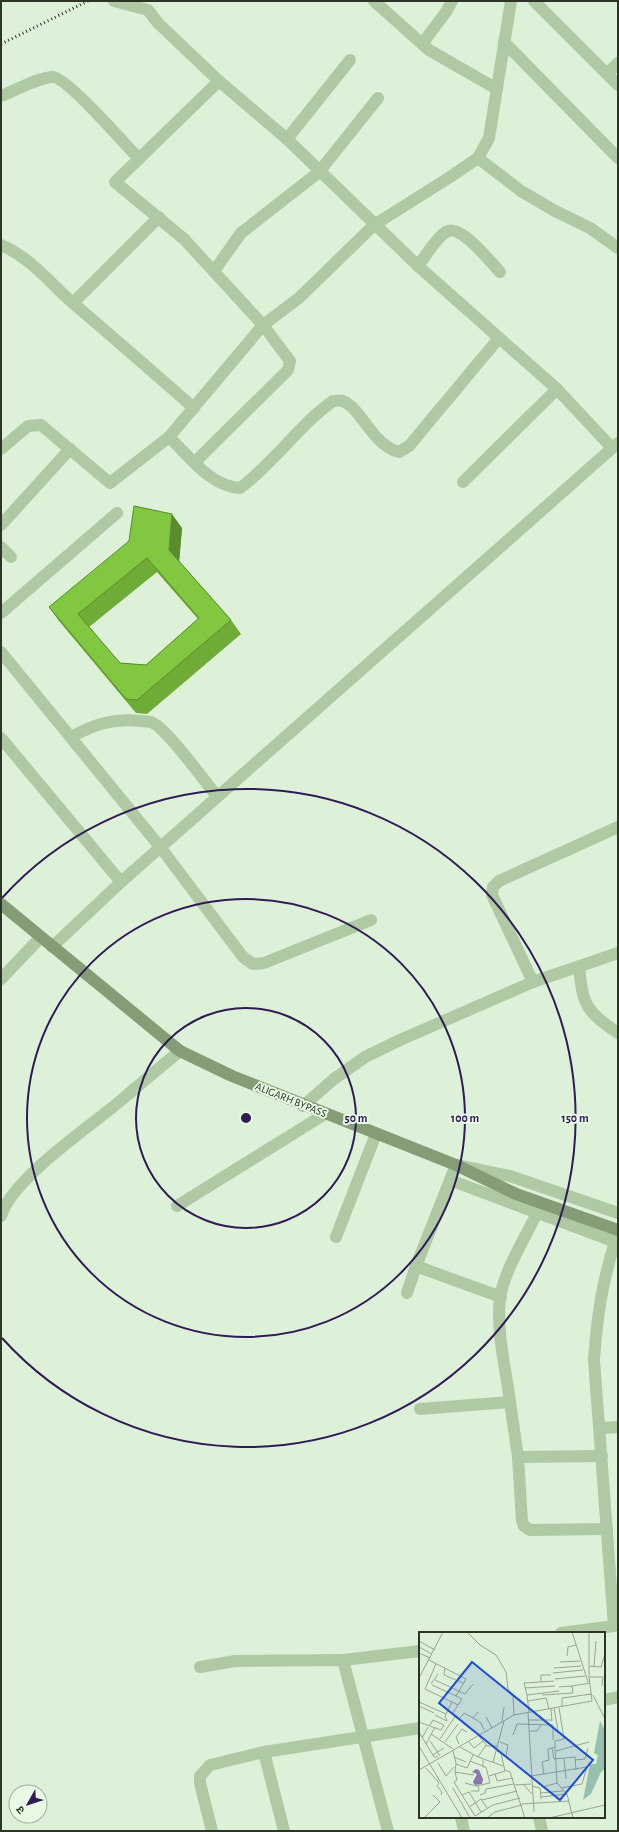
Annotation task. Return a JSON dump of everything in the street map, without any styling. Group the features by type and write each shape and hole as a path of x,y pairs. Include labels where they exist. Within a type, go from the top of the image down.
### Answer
{"main road":[{"name":"ALIGARH BYPASS","path":"1,904 40,938 180,1051 232,1076 303,1106 456,1165 516,1194 617,1238"}],"street":[{"path":"52,947 121,882 161,848 217,796 615,445 556,389 374,225 287,139 219,81 158,23 148,10 114,1"},
{"path":"374,1 422,44 497,88"},
{"path":"422,44 446,12 452,1"},
{"path":"1,449 28,426 41,425 110,483 169,437 263,325 299,298 374,225 450,178 478,158 489,138 510,1"},
{"path":"534,1 618,85"},
{"path":"504,42 618,158"},
{"path":"287,139 350,60"},
{"path":"607,74 618,62"},
{"path":"1,96 45,78 54,77 62,81 78,96 139,159"},
{"path":"195,462 288,370 290,361 263,325 184,239 115,182 219,81"},
{"path":"214,271 241,233 319,172 378,98"},
{"path":"478,158 522,191 555,211 590,228 618,248"},
{"path":"73,303 159,218"},
{"path":"418,266 447,231 455,230 462,233 476,246 500,272"},
{"path":"1,246 11,249 27,260 73,303 194,408"},
{"path":"169,437 214,481 229,488 240,488 254,478 304,427 333,401 342,401 355,411 371,432 391,450 399,452 409,446 499,338"},
{"path":"463,482 556,389"},
{"path":"1,525 70,449"},
{"path":"1,613 117,513"},
{"path":"1,547 11,557"},
{"path":"1,652 161,848 243,956 253,964 264,964 371,920"},
{"path":"71,737 86,728 110,721 128,720 153,723 166,734 217,796"},
{"path":"1,738 121,882"},
{"path":"533,982 492,895 493,887 500,881 618,827"},
{"path":"1,979 40,938"},
{"path":"303,1106 334,1079 365,1057 456,1015 533,982 618,953"},
{"path":"579,967 582,992 587,1006 596,1017 618,1033"},
{"path":"1,1216 4,1205 22,1184 59,1150 180,1051"},
{"path":"177,1206 325,1114"},
{"path":"336,1237 376,1134"},
{"path":"407,1293 416,1266 456,1165 510,1176 618,1213"},
{"path":"450,1180 537,1213 617,1238 604,1278 597,1320 594,1360 616,1626 569,1632"},
{"path":"537,1213 508,1272 500,1297 502,1343 518,1457 522,1521 524,1526 530,1530 607,1529"},
{"path":"416,1266 500,1297"},
{"path":"420,1410 510,1402"},
{"path":"600,1428 618,1427"},
{"path":"518,1457 602,1456"},
{"path":"200,1667 235,1661 343,1660 419,1651"},
{"path":"343,1660 388,1831"},
{"path":"605,1700 618,1697"},
{"path":"212,1831 200,1783 200,1776 204,1769 210,1765 264,1752 419,1728"},
{"path":"264,1752 284,1831"},
{"path":"461,1818 464,1831"},
{"path":"539,1818 542,1831"}],"building":[{"path":"134,506 172,514 169,550 231,620 137,700 126,699 49,607 129,541","holes":["147,558 199,618 146,665 120,663 78,614"]}],"railway":[{"path":"1,44 88,1"}]}
